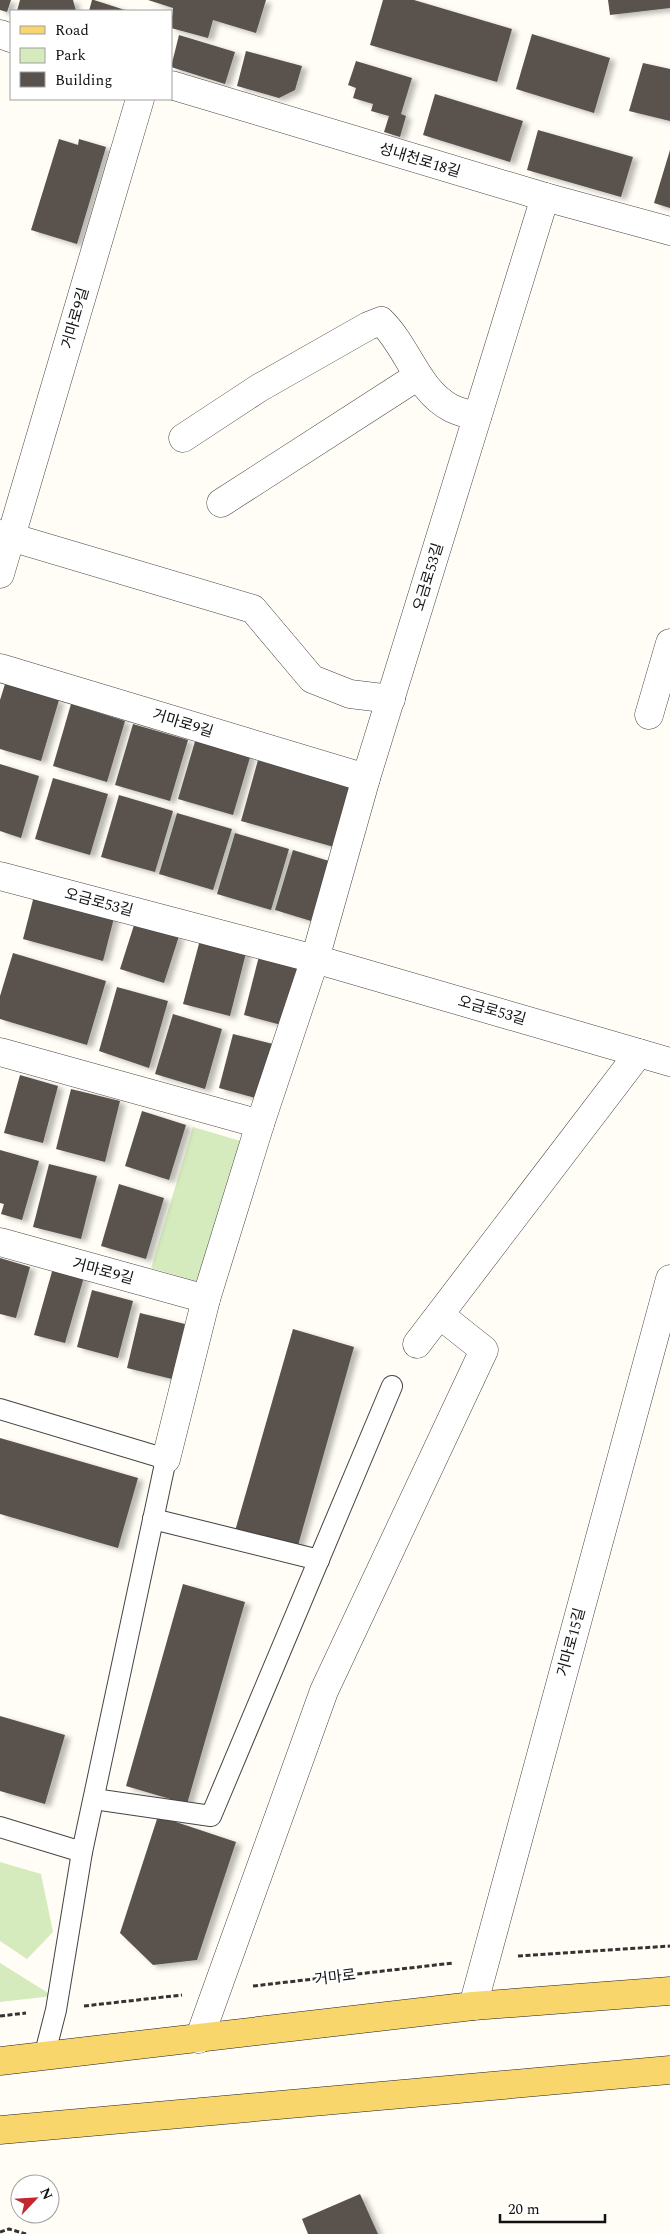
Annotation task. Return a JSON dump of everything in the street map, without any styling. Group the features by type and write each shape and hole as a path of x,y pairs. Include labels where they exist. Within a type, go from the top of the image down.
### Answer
{"main road":[{"path":"0,2061 473,2006 670,1991"},
{"path":"0,2130 670,2070"}],"street":[{"name":"성내천로18길","path":"172,85 545,197 670,231"},
{"name":"거마로9길","path":"0,574 5,536 140,100"},
{"name":"오금로53길","path":"166,1459 206,1299 260,1124 315,959 366,778 545,197"},
{"path":"183,438 259,388 368,326 382,322 390,329 418,376 433,394 451,408 477,417"},
{"path":"221,503 418,376"},
{"path":"5,536 253,609 312,680 350,694 390,699"},
{"path":"649,715 670,643"},
{"name":"거마로9길","path":"0,668 366,778"},
{"name":"오금로53길","path":"0,876 315,959 670,1062"},
{"path":"0,1052 260,1124"},
{"path":"418,1344 639,1053"},
{"name":"거마로9길","path":"0,1242 206,1299"},
{"name":"거마로15길","path":"473,2006 670,1278"},
{"path":"199,2039 324,1691 484,1350 440,1315"}],"lane":[{"path":"94,1799 211,1816 392,1386"},
{"path":"0,1410 166,1459 82,1852 56,2010 44,2057"},
{"path":"153,1519 318,1560"},
{"path":"0,1827 82,1852"}],"path":[{"name":"거마로","path":"0,2016 486,1958 670,1946"},
{"path":"0,2232 9,2229 26,2234"}],"green space":[{"path":"193,1127 244,1142 202,1283 151,1268"},
{"path":"0,1862 41,1874 53,1932 27,1959 0,1941"},
{"path":"0,1963 53,1996 0,2002"}],"building":[{"path":"0,0 11,0 7,12 0,10"},
{"path":"20,0 73,0 76,10 17,10"},
{"path":"92,0 94,0 125,10 89,10"},
{"path":"148,0 266,0 256,33 213,20 208,38 172,28 173,8"},
{"path":"383,0 414,0 512,29 497,82 370,45"},
{"path":"608,0 670,0 670,8 610,15"},
{"path":"532,34 610,58 594,113 516,89"},
{"path":"179,35 235,52 225,84 172,67"},
{"path":"246,51 302,66 295,90 279,98 237,86"},
{"path":"356,61 412,78 401,114 406,116 400,137 384,132 389,116 371,111 373,104 353,98 356,88 348,85"},
{"path":"643,63 670,69 670,121 629,111"},
{"path":"435,94 523,121 510,162 423,135"},
{"path":"538,130 633,157 621,197 527,170"},
{"path":"59,139 78,145 79,139 106,147 77,244 31,230"},
{"path":"670,150 670,208 654,203"},
{"path":"5,684 59,700 41,761 0,749 0,700"},
{"path":"71,704 125,721 107,782 53,766"},
{"path":"133,724 188,740 170,801 115,785"},
{"path":"196,738 251,754 233,815 178,799"},
{"path":"258,760 350,786 334,847 241,821"},
{"path":"0,764 39,776 21,838 0,831"},
{"path":"53,778 108,794 90,855 35,839"},
{"path":"119,795 173,811 155,872 101,857"},
{"path":"177,813 232,829 213,890 159,874"},
{"path":"235,833 289,849 271,910 217,894"},
{"path":"293,850 329,861 311,921 275,910"},
{"path":"35,892 115,914 103,961 23,939"},
{"path":"135,922 179,936 164,983 120,969"},
{"path":"201,936 247,949 230,1016 183,1004"},
{"path":"13,953 106,981 87,1045 0,1019 0,996"},
{"path":"259,956 300,966 285,1026 244,1015"},
{"path":"117,987 168,1001 149,1068 99,1051"},
{"path":"173,1014 222,1029 205,1089 155,1074"},
{"path":"233,1034 277,1045 263,1100 219,1088"},
{"path":"20,1075 58,1086 43,1143 4,1133"},
{"path":"71,1089 120,1101 105,1162 56,1149"},
{"path":"142,1111 186,1125 169,1180 125,1166"},
{"path":"0,1150 39,1161 22,1220 1,1214 4,1204 0,1203"},
{"path":"49,1164 97,1176 81,1239 33,1227"},
{"path":"119,1184 164,1198 146,1259 101,1246"},
{"path":"0,1258 30,1267 16,1318 0,1314"},
{"path":"53,1268 84,1277 65,1343 34,1335"},
{"path":"92,1290 133,1301 118,1358 77,1347"},
{"path":"140,1313 185,1324 172,1379 127,1368"},
{"path":"293,1329 354,1347 297,1549 235,1531"},
{"path":"0,1438 138,1478 118,1548 0,1514"},
{"path":"183,1584 245,1602 187,1804 126,1786"},
{"path":"0,1716 65,1735 45,1804 0,1791"},
{"path":"158,1816 236,1842 197,1960 153,1965 120,1933"},
{"path":"360,2194 378,2234 308,2234 302,2219"}]}
